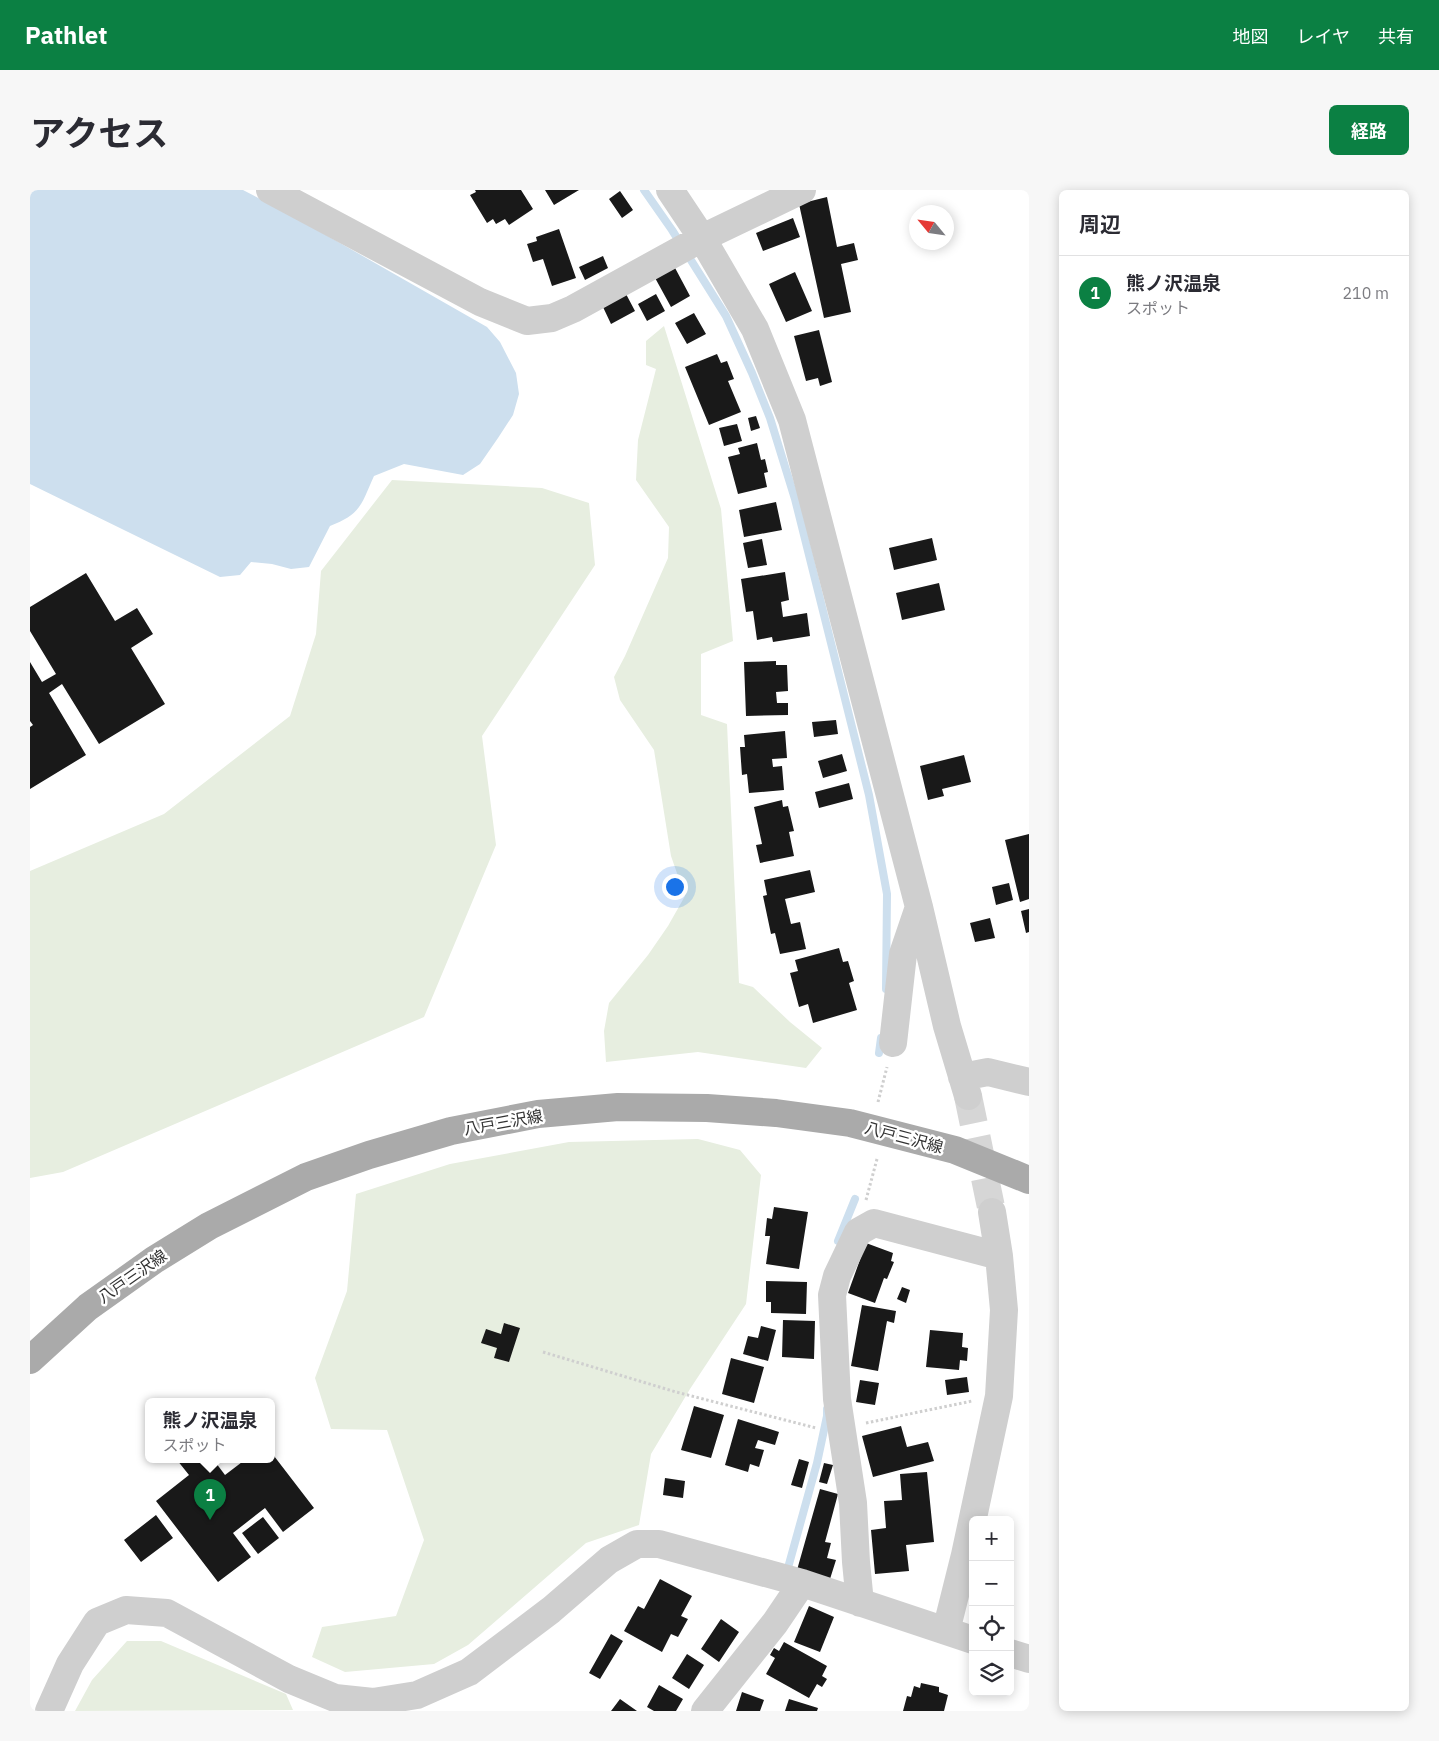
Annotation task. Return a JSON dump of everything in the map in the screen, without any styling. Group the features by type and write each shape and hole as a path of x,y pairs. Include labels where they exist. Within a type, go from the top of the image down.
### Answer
{"main road":[{"name":"八戸三沢線","path":"30,1360 88,1307 154,1260 209,1226 306,1177 369,1155 451,1131 538,1114 618,1107 707,1108 776,1113 841,1121 955,1150 1029,1180"}],"street":[{"path":"270,190 480,302 527,321 552,318 574,309 702,238 802,190"},
{"path":"680,195 702,238 755,329 792,420 919,907 947,1026 965,1087 988,1072 1029,1082"},
{"path":"893,1043 903,954 919,907"},
{"path":"946,1631 965,1555 999,1396 1004,1310 999,1256 992,1212"},
{"path":"860,1603 853,1503 837,1399 832,1295 837,1276 858,1232 874,1223 999,1256"},
{"path":"49,1711 70,1664 97,1622 126,1610 167,1613 289,1680 335,1698 373,1702 417,1695 469,1672 551,1610 609,1560 637,1544 659,1544 802,1583 969,1639"},
{"path":"705,1711 775,1623 802,1583"},
{"path":"1014,1654 1029,1659"}],"path":[{"path":"878,1102 893,1043"},
{"path":"858,1232 877,1159"},
{"path":"543,1352 676,1392 830,1431 999,1396"}],"shaded area":[{"path":"664,326 721,509 733,641 701,654 701,715 727,724 739,983 753,987 790,1022 822,1048 806,1068 698,1052 606,1062 604,1031 609,1003 648,955 668,926 685,896 671,856 654,750 620,700 614,677 668,558 669,527 636,480 638,440 656,369 646,365 646,341"},
{"path":"392,480 542,488 589,503 595,565 482,736 496,845 424,1017 63,1172 30,1178 30,871 164,814 290,716 316,634 321,571"},
{"path":"698,1139 740,1150 761,1175 746,1304 690,1389 651,1454 639,1525 586,1543 468,1645 434,1664 345,1672 312,1657 322,1627 396,1616 424,1540 387,1430 331,1429 315,1378 347,1291 356,1194 450,1164 569,1142"},
{"path":"127,1641 161,1641 286,1694 293,1710 75,1711 92,1680"}],"water":[{"path":"30,190 243,190 291,215 487,327 500,342 516,373 519,394 513,415 480,464 463,475 404,464 374,476 363,501 354,513 330,526 309,567 291,569 272,564 251,562 240,575 220,577 30,484"}],"building":[{"path":"475,190 521,190 533,209 509,225 505,219 496,224 493,219 487,223 470,195 476,192"},
{"path":"545,190 579,190 554,205"},
{"path":"620,191 633,210 622,218 609,199"},
{"path":"827,197 837,247 854,243 858,260 841,264 851,312 824,318 799,204"},
{"path":"793,218 800,237 763,251 756,233"},
{"path":"559,229 576,278 552,286 543,259 533,262 527,244 537,241 536,237"},
{"path":"603,256 608,268 585,280 579,267"},
{"path":"674,266 690,296 671,307 654,276"},
{"path":"795,272 812,311 786,322 769,284"},
{"path":"626,294 635,311 611,324 603,307"},
{"path":"656,294 665,311 647,321 638,304"},
{"path":"694,313 706,334 687,344 675,323"},
{"path":"819,330 832,382 820,386 818,378 806,381 794,336"},
{"path":"717,354 721,363 727,361 734,379 728,381 741,412 709,425 685,367"},
{"path":"756,416 760,428 751,431 748,418"},
{"path":"737,424 742,441 724,446 719,428"},
{"path":"757,443 761,460 765,459 768,472 764,473 767,487 738,494 728,457 740,454 738,448"},
{"path":"776,502 782,530 744,537 739,510"},
{"path":"932,538 937,560 894,570 889,548"},
{"path":"762,539 767,565 748,568 743,543"},
{"path":"785,572 789,600 781,602 783,617 807,613 810,636 773,642 772,637 757,640 753,611 746,612 741,579"},
{"path":"86,573 115,621 137,608 153,634 131,648 165,704 99,744 62,684 49,693 86,755 30,789 30,727 33,725 30,721 30,662 42,682 56,674 30,631 30,607"},
{"path":"939,583 945,610 902,620 896,593"},
{"path":"776,661 776,665 787,665 788,691 776,692 777,703 788,703 788,715 746,716 744,662"},
{"path":"836,720 838,734 814,737 812,722"},
{"path":"785,731 787,758 772,759 773,767 782,766 784,790 749,793 747,774 742,775 740,747 745,747 744,735"},
{"path":"842,754 847,771 823,778 818,761"},
{"path":"964,755 971,782 942,789 944,796 928,800 920,766"},
{"path":"849,783 853,799 819,808 815,792"},
{"path":"782,800 783,807 788,806 794,831 789,832 794,856 760,863 756,845 762,844 754,807"},
{"path":"1029,834 1029,899 1020,902 1005,840"},
{"path":"810,870 815,892 785,899 791,924 800,922 806,949 780,954 775,933 771,934 763,896 767,895 764,880"},
{"path":"1009,883 1013,900 996,905 992,887"},
{"path":"1029,909 1029,932 1026,933 1021,911"},
{"path":"990,918 995,938 975,942 970,923"},
{"path":"839,948 843,962 848,961 854,981 849,983 857,1010 813,1023 808,1004 799,1007 790,973 798,971 795,960"},
{"path":"774,1207 808,1212 799,1269 766,1264 770,1236 765,1236 767,1218 772,1219"},
{"path":"866,1243 893,1253 891,1261 894,1262 887,1279 884,1278 875,1303 848,1293"},
{"path":"766,1281 807,1282 806,1314 771,1313 771,1302 766,1302"},
{"path":"902,1287 910,1290 906,1303 897,1299"},
{"path":"862,1305 896,1311 894,1323 887,1321 878,1371 851,1366"},
{"path":"783,1320 815,1321 814,1359 782,1357"},
{"path":"504,1323 520,1328 509,1362 494,1358 497,1348 481,1343 486,1329 501,1334"},
{"path":"761,1326 776,1330 768,1361 743,1354 748,1336 758,1338"},
{"path":"930,1330 963,1333 962,1347 968,1348 967,1361 960,1360 959,1370 926,1367"},
{"path":"731,1358 764,1367 754,1403 722,1394"},
{"path":"967,1377 969,1392 947,1395 945,1380"},
{"path":"860,1380 879,1383 875,1405 856,1402"},
{"path":"694,1406 724,1415 711,1458 681,1450"},
{"path":"738,1419 779,1432 775,1445 758,1440 755,1448 764,1450 759,1467 750,1464 748,1472 725,1465"},
{"path":"901,1426 907,1447 928,1442 934,1461 873,1477 862,1436"},
{"path":"275,1457 314,1508 283,1532 265,1508 233,1533 251,1557 218,1582 156,1501 189,1475 179,1463 216,1463 225,1475 241,1463 275,1463"},
{"path":"799,1459 809,1462 802,1488 791,1485"},
{"path":"824,1463 833,1465 827,1484 819,1482"},
{"path":"927,1472 934,1542 906,1545 909,1571 875,1574 871,1530 886,1528 884,1501 902,1500 900,1474"},
{"path":"665,1478 685,1481 683,1498 663,1495"},
{"path":"820,1489 838,1494 825,1542 831,1543 827,1558 836,1560 830,1579 797,1570"},
{"path":"156,1515 173,1538 141,1562 124,1540"},
{"path":"263,1517 279,1538 258,1554 242,1533"},
{"path":"660,1579 692,1596 681,1616 688,1619 678,1637 671,1634 662,1652 624,1631 638,1606 644,1609"},
{"path":"809,1606 834,1617 820,1652 794,1642"},
{"path":"721,1619 739,1632 719,1662 701,1649"},
{"path":"611,1634 623,1641 600,1679 589,1673"},
{"path":"784,1642 827,1666 822,1676 827,1679 822,1687 817,1684 809,1698 766,1674 775,1658 770,1655 774,1648 779,1651"},
{"path":"687,1654 704,1665 689,1689 672,1678"},
{"path":"921,1683 939,1687 939,1692 948,1695 944,1711 903,1711 907,1696 911,1697 914,1686 920,1688"},
{"path":"659,1685 683,1699 676,1711 654,1711 647,1707"},
{"path":"742,1692 764,1700 760,1711 736,1711"},
{"path":"620,1699 637,1711 611,1711"},
{"path":"789,1699 818,1708 817,1711 785,1711"}],"waterway":[{"path":"644,190 672,230 726,316 770,418 795,499 869,795 887,894 886,989"},
{"path":"879,1053 881,1038"},
{"path":"838,1241 855,1199"},
{"path":"786,1575 817,1463 827,1409"}],"tunnel":[{"path":"968,1096 992,1212"}],"place":[{"name":"熊ノ沢温泉","path":"210,1520"}]}
